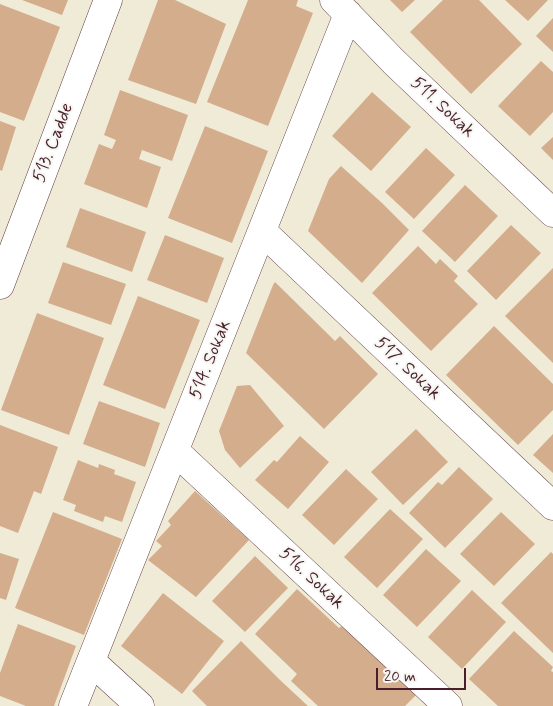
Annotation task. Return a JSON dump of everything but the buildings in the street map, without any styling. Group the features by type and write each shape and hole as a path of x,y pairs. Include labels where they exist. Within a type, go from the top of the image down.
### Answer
{"street":[{"name":"513. Cadde","path":"0,285 108,0"},
{"name":"511. Sokak","path":"341,7 394,62 553,213"},
{"name":"514. Sokak","path":"73,706 262,231 341,7"},
{"name":"517. Sokak","path":"262,231 553,506"},
{"name":"516. Sokak","path":"175,451 448,706"},
{"path":"91,661 140,706"}]}
